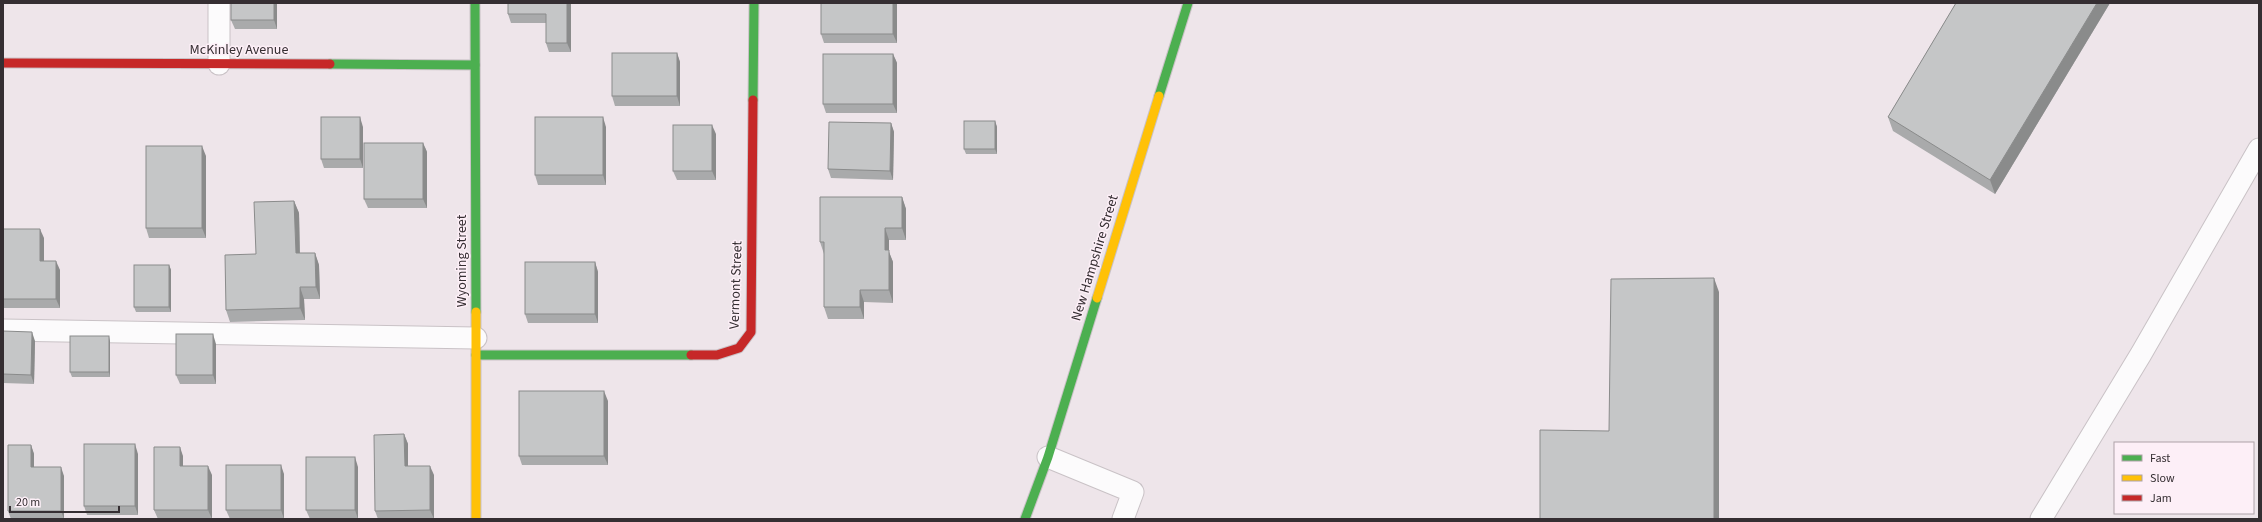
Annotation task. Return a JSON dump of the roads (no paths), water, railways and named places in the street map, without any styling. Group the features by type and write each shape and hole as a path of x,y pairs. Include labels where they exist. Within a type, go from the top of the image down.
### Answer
{"street":[{"name":"Wyoming Street","path":"475,3 476,519"},
{"name":"Vermont Street","path":"476,347 717,355 739,348 751,332 754,3"},
{"name":"New Hampshire Street","path":"1025,519 1048,457 1188,3"},
{"name":"McKinley Avenue","path":"3,63 475,65"}],"lane":[{"path":"219,3 219,64"},
{"path":"2041,519 2141,354 2259,149"},
{"path":"3,330 476,347"},
{"path":"1048,457 1133,492 1123,519"}]}
